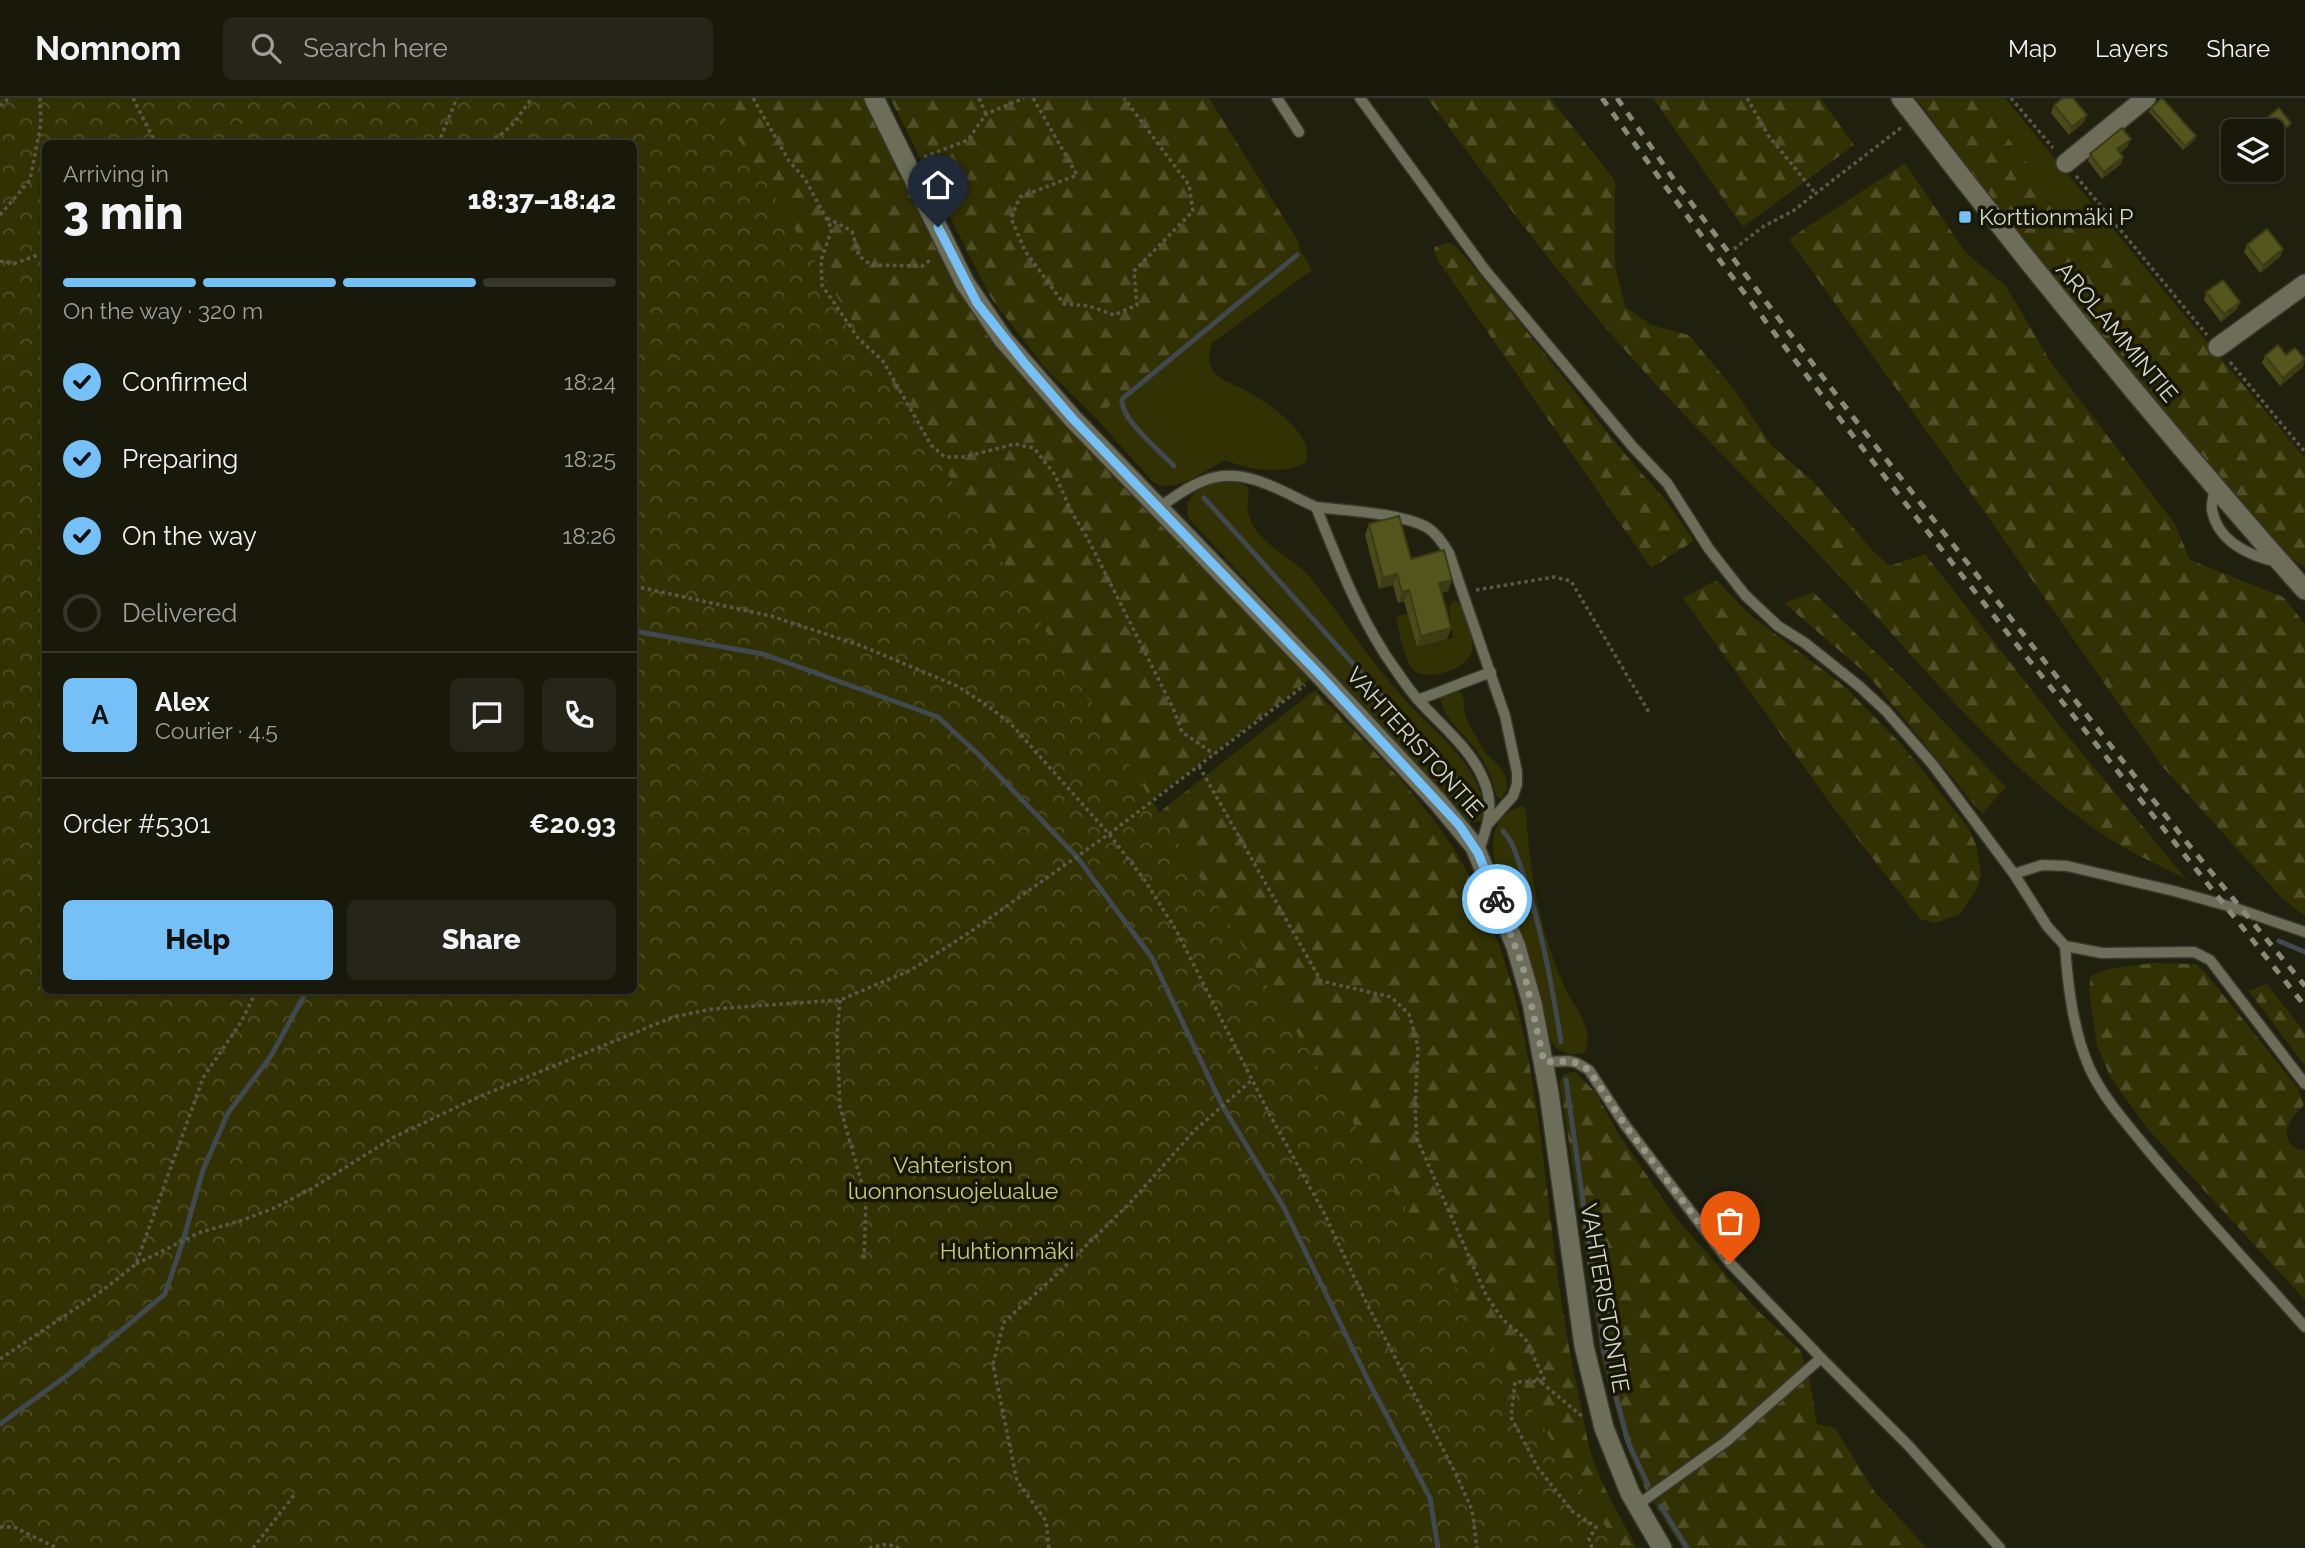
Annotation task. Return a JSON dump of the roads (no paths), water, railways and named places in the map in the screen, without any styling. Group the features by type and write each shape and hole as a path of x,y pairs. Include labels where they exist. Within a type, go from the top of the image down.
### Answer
{"street":[{"name":"VAHTERISTONTIE","path":"874,98 977,303 1003,339 1073,419 1319,674 1459,825 1478,853 1523,967 1544,1062 1584,1346 1609,1439 1636,1506 1662,1548"},
{"name":"AROLAMMINTIE","path":"1901,98 2063,306 2305,590"},
{"path":"2066,163 2146,98"},
{"path":"2218,347 2305,284"}],"lane":[{"path":"1277,98 1299,132"},
{"path":"1360,98 1485,271 1633,447 1667,483 1709,549 1745,595 1778,626 1805,643 1859,685 1886,711 1933,765 2014,874 2047,926 2065,946 2102,953 2182,951 2202,954 2218,969 2305,1084"},
{"path":"1158,507 1202,482 1230,475 1252,478 1316,507 1408,520 1427,528 1440,539 1449,553 1464,592 1509,731 1517,784 1509,802 1488,824"},
{"path":"1316,507 1359,612 1375,640 1418,700 1460,744 1479,771 1490,801 1488,824 1478,853"},
{"path":"1418,700 1491,672"},
{"path":"2014,874 2042,865 2067,866 2232,907 2305,932"},
{"path":"2065,946 2077,1029 2096,1082 2167,1172 2305,1326"},
{"path":"1544,1062 1569,1061 1589,1070 1625,1125 1730,1263 1908,1445 2000,1548"},
{"path":"1636,1506 1727,1441 1821,1359"}],"waterway":[{"path":"1174,466 1127,416 1122,399 1297,255"},
{"path":"1204,498 1477,803"},
{"path":"637,632 763,654 938,717 979,755 1077,857 1152,958 1222,1105 1283,1206 1369,1382 1430,1498 1438,1548"},
{"path":"1503,831 1514,848 1533,904 1549,972 1561,1042"},
{"path":"2279,941 2305,952"},
{"path":"0,1424 69,1374 165,1294 203,1170 228,1113 271,1056 305,994"},
{"path":"1566,1080 1604,1351 1628,1442 1648,1485"},
{"path":"1661,1506 1687,1548"}],"railway":[{"path":"1602,98 1859,443 2305,1006"},
{"path":"1617,98 1677,184 1853,417 2184,839 2305,986"}],"place":[{"name":"Korttionmäki P","path":"1965,217"}],"park label":[{"name":"Vahteriston luonnonsuojelualue","path":"953,1178"},
{"name":"Huhtionmäki","path":"1007,1251"}]}
